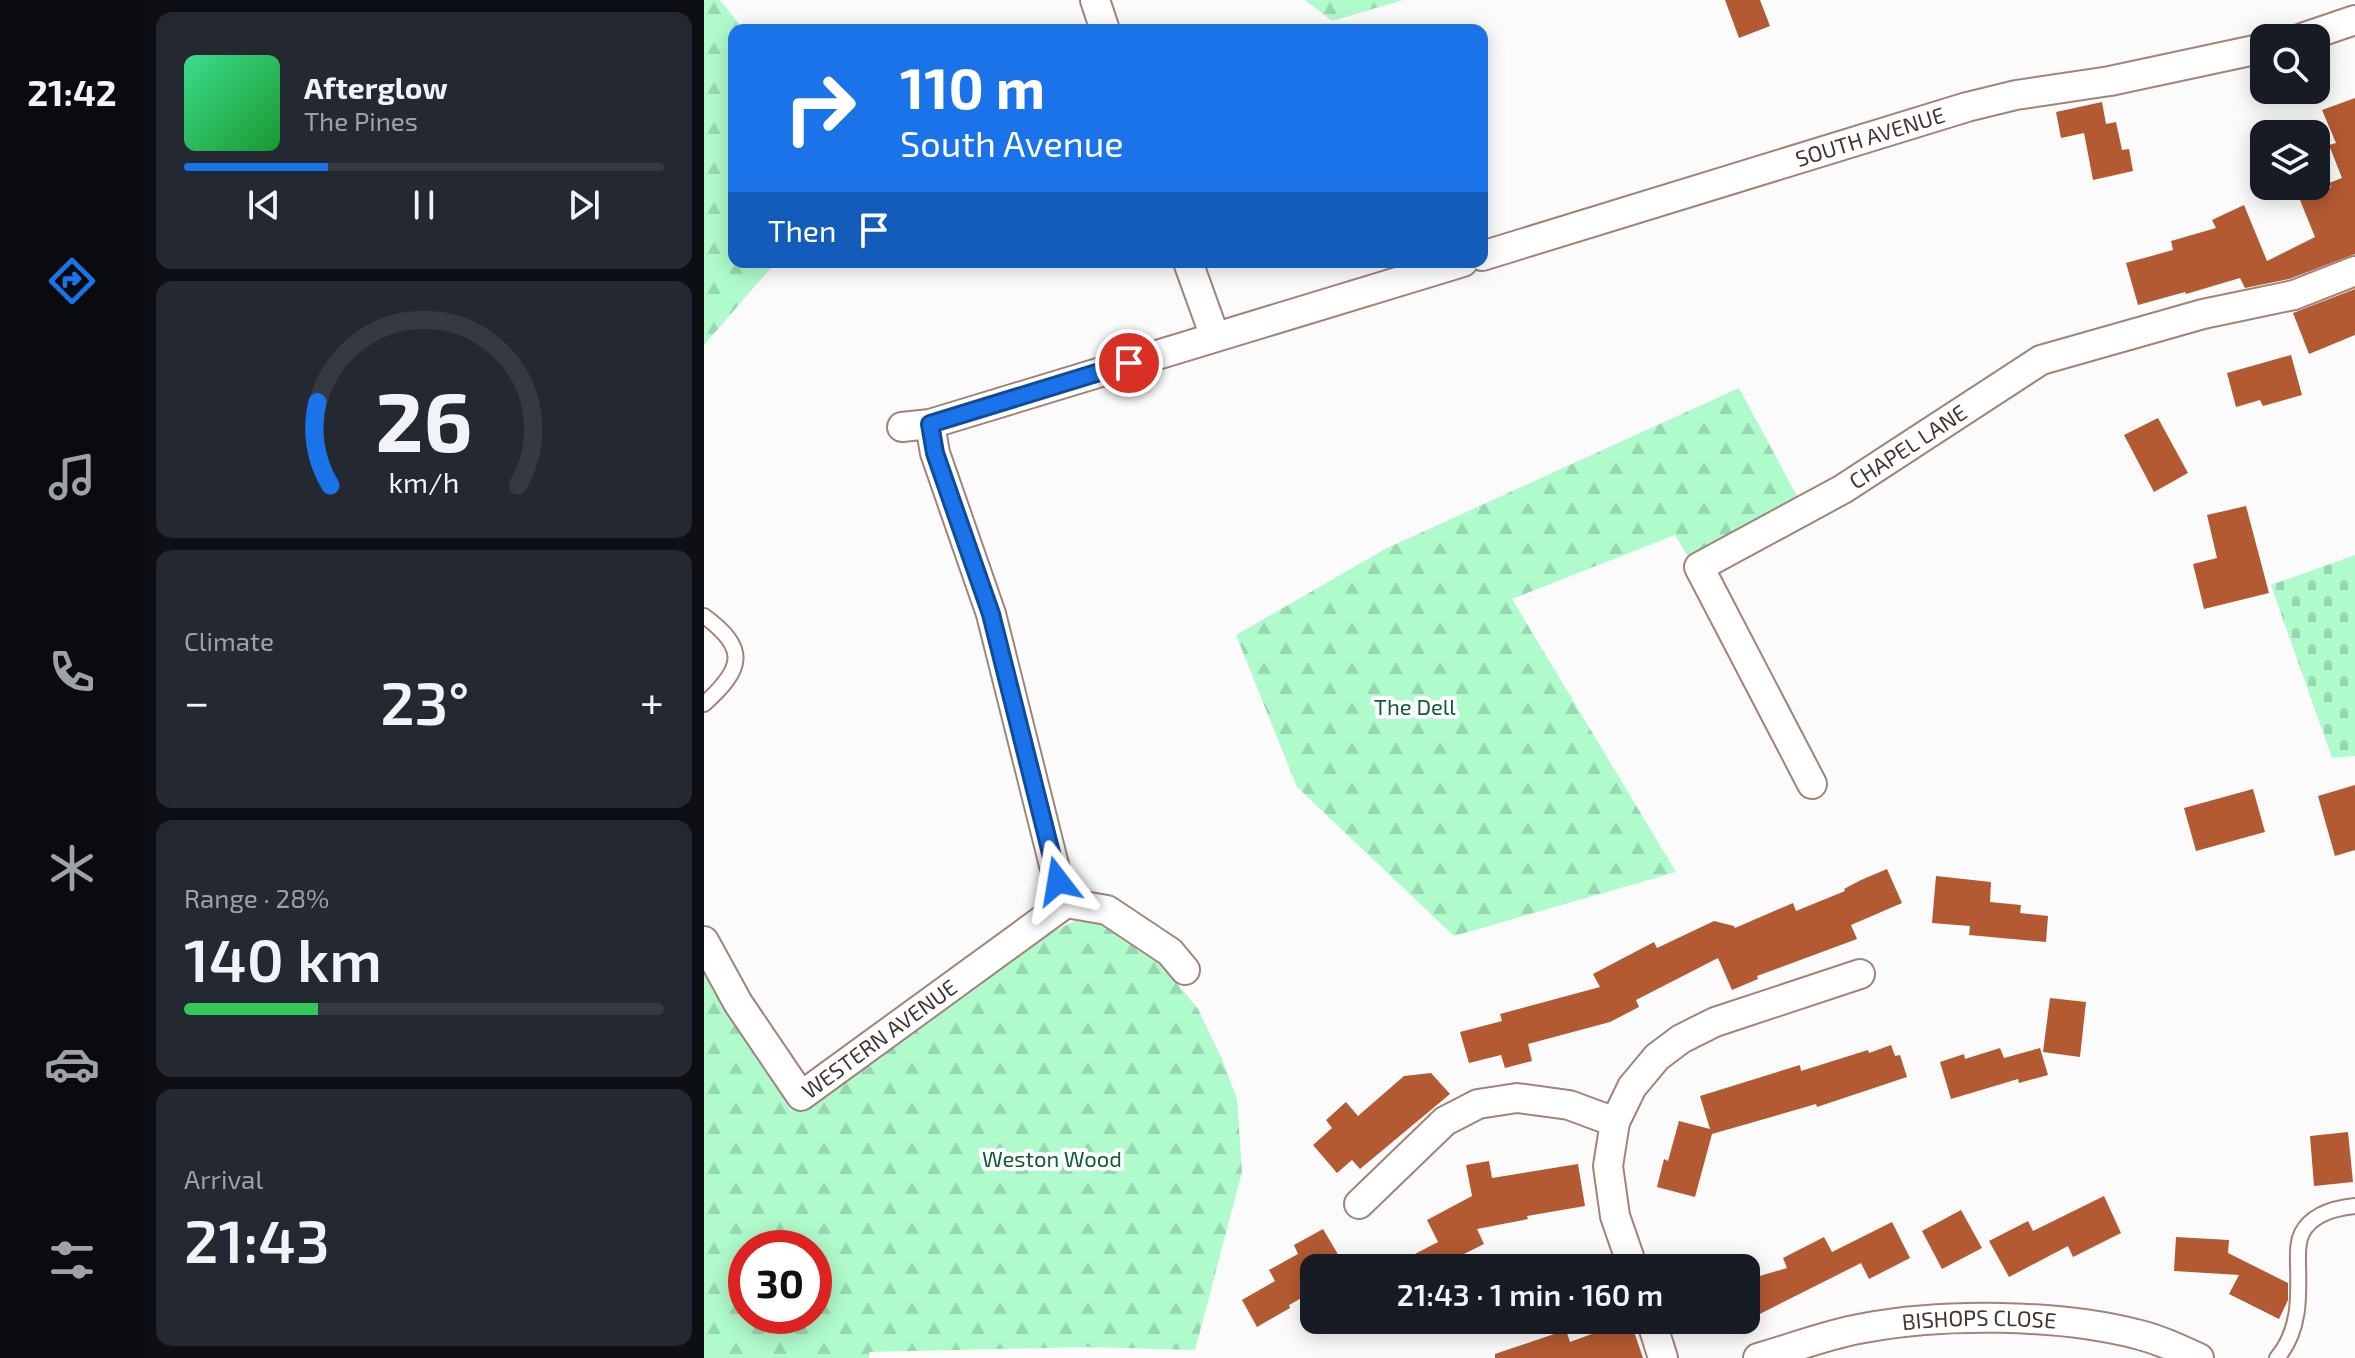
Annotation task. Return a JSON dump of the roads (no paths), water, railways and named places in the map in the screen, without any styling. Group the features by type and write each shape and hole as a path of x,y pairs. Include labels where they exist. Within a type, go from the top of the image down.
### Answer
{"street":[{"path":"1095,0 1103,24"},
{"path":"2330,28 2355,20"},
{"name":"SOUTH AVENUE","path":"1488,254 1967,107 2250,51"},
{"path":"1190,268 1215,337"},
{"path":"902,427 930,424 1443,268"},
{"name":"CHAPEL LANE","path":"1812,784 1699,567 1843,489 2041,360 2203,314 2294,295 2355,271"},
{"path":"930,424 935,453 991,614 1066,903 1107,910 1170,952 1185,970"},
{"name":"WESTERN AVENUE","path":"704,941 738,1003 801,1096 1066,903"},
{"path":"1628,1254 1615,1216 1608,1166 1615,1122 1632,1087 1657,1057 1681,1039 1715,1022 1860,974"},
{"path":"1359,1204 1445,1121 1478,1104 1517,1098 1569,1105 1615,1122"},
{"name":"BISHOPS CLOSE","path":"1758,1358 1863,1328 1921,1321 1992,1318 2091,1325 2137,1334 2199,1358"},
{"path":"1655,1334 1663,1358"}],"lane":[{"path":"704,616 724,631 735,650 735,667 722,688 704,704"},
{"path":"2277,1358 2296,1326 2301,1235 2310,1223 2326,1212 2355,1206"}],"park label":[{"name":"The Dell","path":"1415,707"},
{"name":"Weston Wood","path":"1052,1159"}]}
